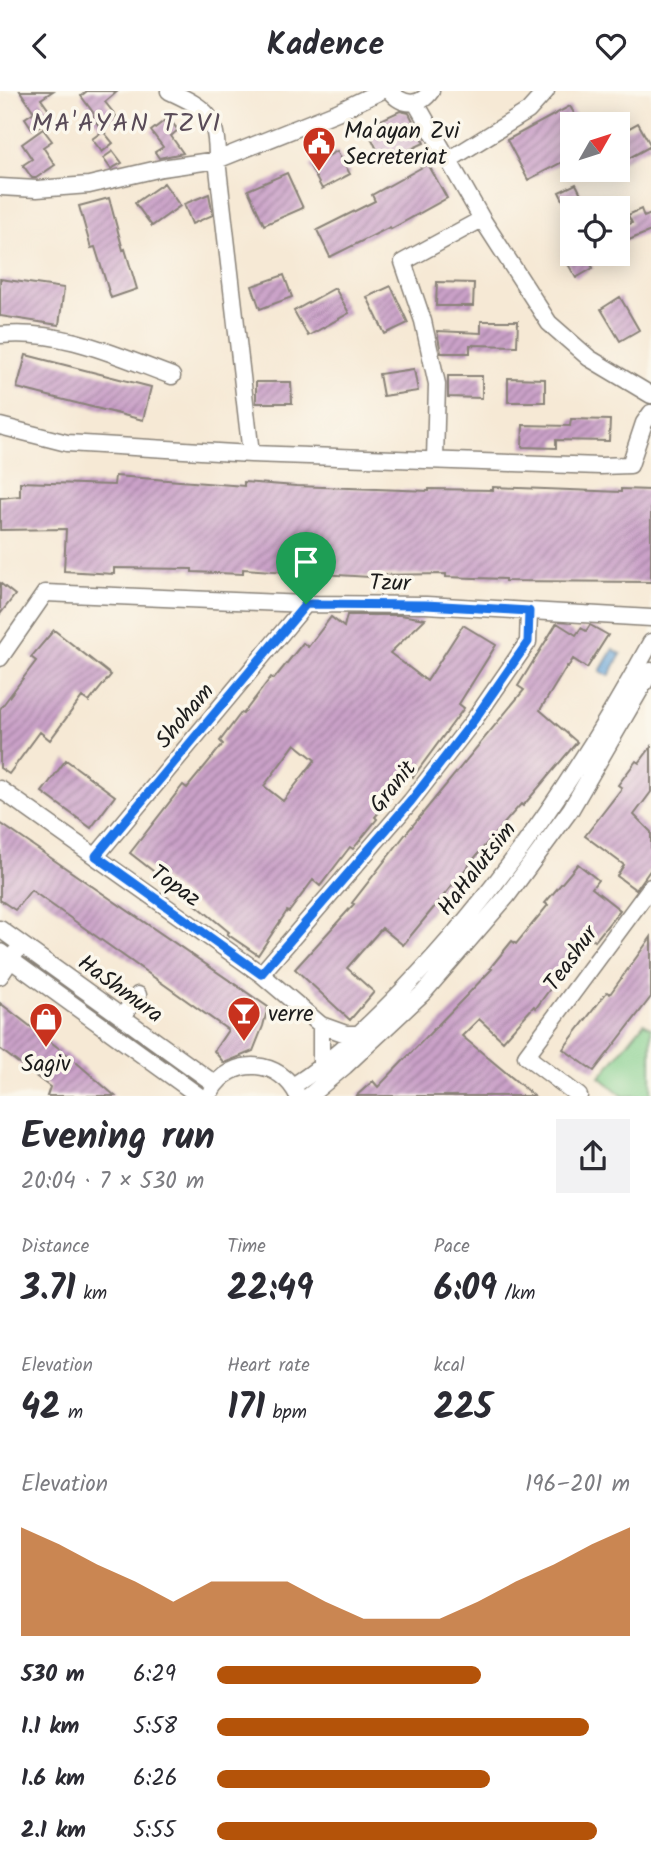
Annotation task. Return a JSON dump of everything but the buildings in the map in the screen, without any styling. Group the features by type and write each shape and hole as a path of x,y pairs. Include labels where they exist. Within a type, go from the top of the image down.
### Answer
{"street":[{"path":"169,91 198,104 212,121 217,139 217,160 251,454"},
{"path":"0,187 37,189 89,185 162,168 217,160 337,112 381,91"},
{"path":"390,91 402,102 416,103 431,91"},
{"path":"449,160 528,111 546,91"},
{"path":"416,103 482,219 549,323 589,358 651,395"},
{"path":"435,459 437,384 423,321 403,262 482,219"},
{"path":"0,335 22,333 64,337 172,376"},
{"path":"0,426 66,443 251,454 600,466 630,465 644,423 651,413"},
{"name":"Tzur","path":"0,658 45,593 306,604 426,605 651,618"},
{"name":"Shoham","path":"96,856 306,604"},
{"name":"Granit","path":"261,974 411,801 474,720 528,642 529,611"},
{"name":"HaHalutsim","path":"296,1091 359,1034 426,966 523,848 617,705 651,642"},
{"name":"HaHalutsim","path":"309,1096 356,1057 424,992 507,896 570,809 651,671"},
{"name":"Topaz","path":"0,789 261,974 321,1025 346,1034 359,1034"},
{"name":"Teashur","path":"579,1096 526,1056 651,887"},
{"name":"HaShmura","path":"0,929 122,1017 211,1090"},
{"path":"0,976 6,956 22,945"},
{"name":"HaShmura","path":"6,956 199,1096"},
{"path":"122,1017 138,995"},
{"path":"321,1025 321,1066"},
{"path":"211,1090 231,1071 254,1065 277,1072 296,1091"}],"green space":[{"path":"644,1023 651,1028 651,1096 623,1096 600,1077"}],"water":[{"path":"613,649 621,654 609,676 600,671"}],"place":[{"name":"Ma'ayan Zvi Secreteriat","path":"319,173"},
{"name":"verre","path":"244,1043"},
{"name":"Sagiv","path":"46,1049"}],"district":[{"name":"MA'AYAN TZVI","path":"127,122"}],"route":[{"path":"306,604 426,605 529,611 528,642 474,720 411,801 261,974 96,856 306,604"}]}
